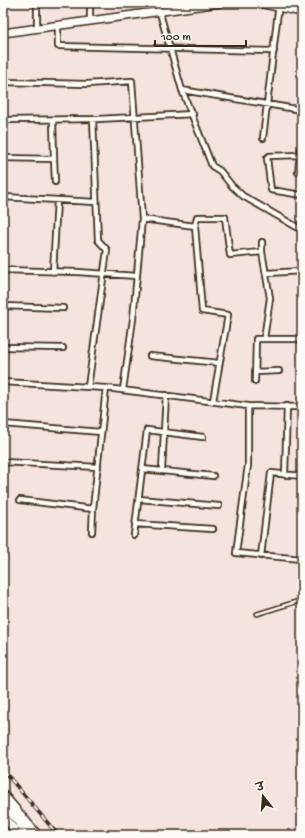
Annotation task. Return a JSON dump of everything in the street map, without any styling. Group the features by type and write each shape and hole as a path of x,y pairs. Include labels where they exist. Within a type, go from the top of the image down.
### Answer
{"street":[{"path":"37,3 37,29"},
{"path":"90,3 90,21"},
{"path":"158,3 159,12 182,90 193,114 212,166 220,171 232,186 243,196 302,230"},
{"path":"3,33 220,3"},
{"path":"259,3 279,5 302,12"},
{"path":"263,138 279,5"},
{"path":"58,26 58,46 274,50"},
{"path":"3,82 87,84 132,81 142,219 137,276 123,390"},
{"path":"182,90 302,110"},
{"path":"3,120 134,118 193,114"},
{"path":"88,387 106,250 98,240 93,119"},
{"path":"53,120 55,182"},
{"path":"298,172 302,142"},
{"path":"300,155 269,156 267,158 271,190 302,195"},
{"path":"3,158 54,159"},
{"path":"3,197 96,202"},
{"path":"53,272 57,200"},
{"path":"213,401 228,315 202,312 196,226 197,217 225,217 230,255 262,252"},
{"path":"142,219 196,226"},
{"path":"262,242 262,252 267,273 270,298 264,339"},
{"path":"3,270 137,276"},
{"path":"267,273 302,271"},
{"path":"3,306 63,308"},
{"path":"255,381 256,339 302,339"},
{"path":"3,346 63,348"},
{"path":"150,356 219,363"},
{"path":"255,372 279,371"},
{"path":"3,382 106,388 248,406 302,406"},
{"path":"92,532 93,509 106,388"},
{"path":"162,470 166,395"},
{"path":"248,406 248,465 236,553 302,559"},
{"path":"285,475 287,406"},
{"path":"3,424 101,432"},
{"path":"134,536 147,430 203,437"},
{"path":"3,462 98,467"},
{"path":"142,469 213,476"},
{"path":"261,556 271,473 302,476"},
{"path":"139,499 219,506"},
{"path":"20,500 93,509"},
{"path":"135,524 213,529"},
{"path":"3,794 38,835"},
{"path":"3,804 29,835"},
{"path":"3,816 19,835"}],"lane":[{"path":"257,614 302,600"}],"railway":[{"path":"3,770 58,835"}]}
